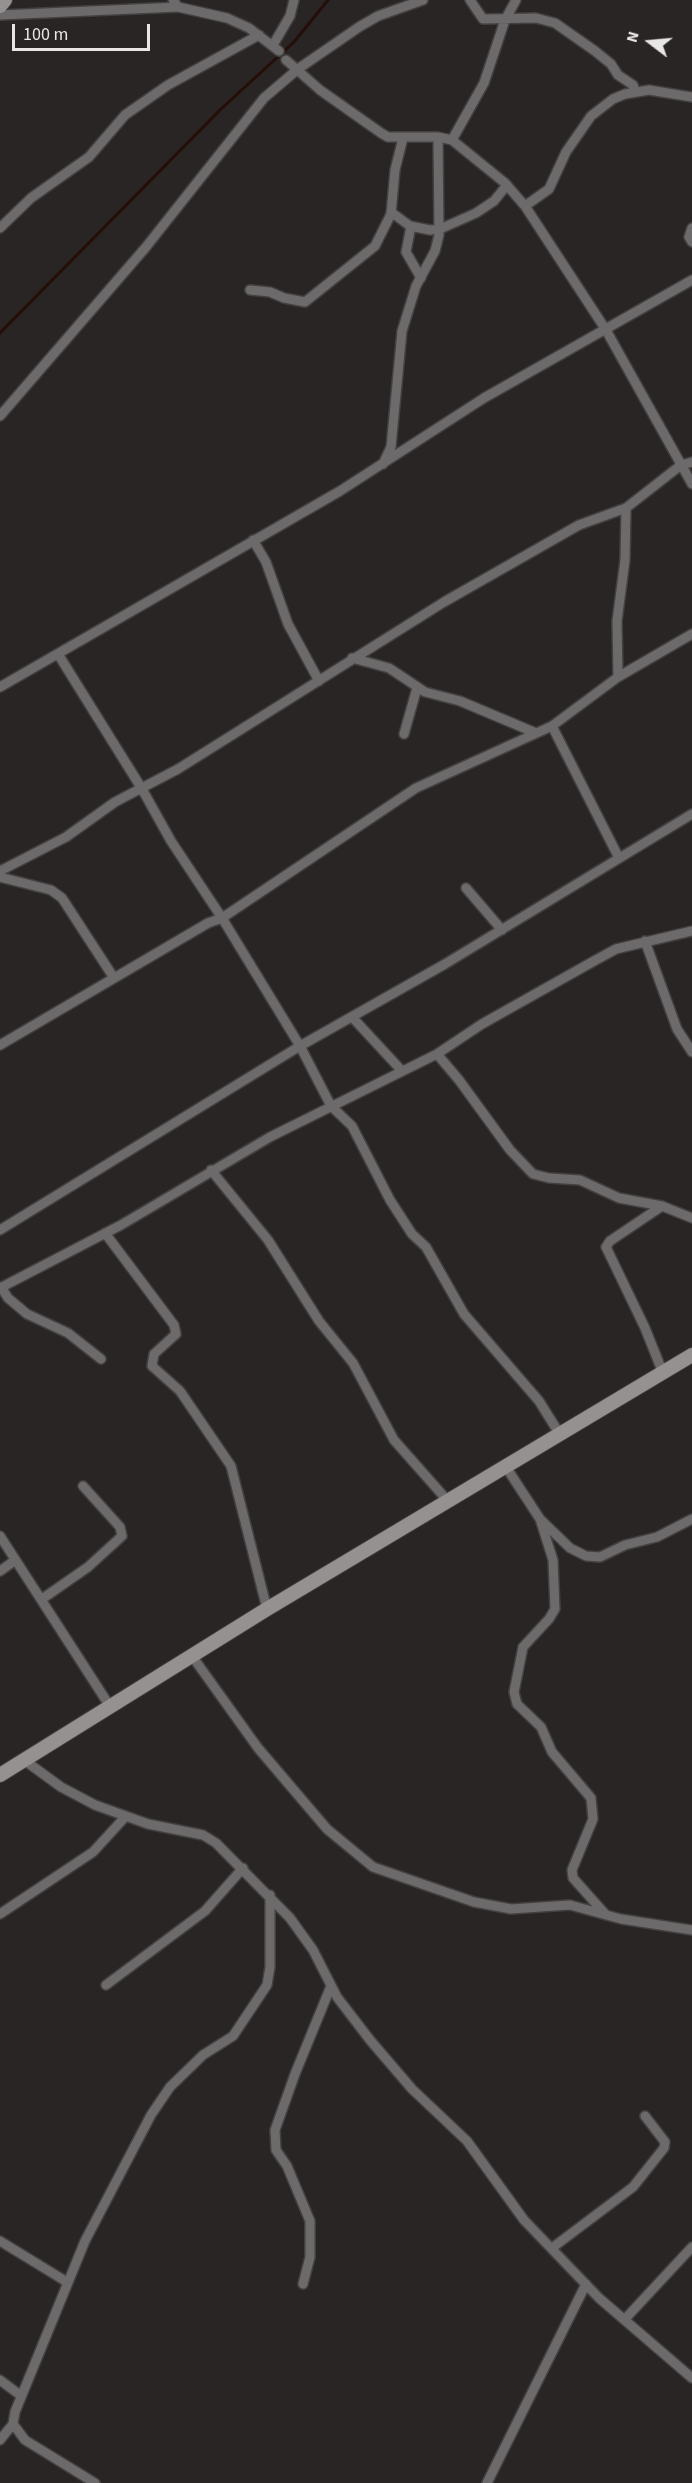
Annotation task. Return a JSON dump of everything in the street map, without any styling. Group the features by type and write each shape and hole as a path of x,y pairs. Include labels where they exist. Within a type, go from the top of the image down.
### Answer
{"street":[{"path":"0,6 5,0"},
{"path":"0,15 176,4 227,18 259,35 276,48 290,16 294,0"},
{"path":"0,416 146,247 264,98 298,69 378,16 423,0"},
{"path":"470,0 483,19 536,18 555,23 611,64 618,75 633,85 635,92"},
{"path":"452,140 484,83 505,20 516,0"},
{"path":"0,228 31,198 98,149 125,115 168,85 259,35"},
{"path":"286,60 320,90 381,134 388,137 438,137 452,140 507,185 525,206 606,330 692,484"},
{"path":"525,206 536,201 549,189 566,152 591,116 613,99 649,90 692,97"},
{"path":"383,464 391,447 399,346 413,296 435,251 440,229 438,137"},
{"path":"250,290 270,292 284,298 305,302 375,246 383,234 391,212 395,170 403,138"},
{"path":"391,212 411,226 440,229 476,213 494,201 507,185"},
{"path":"411,226 406,252 421,278"},
{"path":"692,228 689,237 692,242"},
{"path":"0,687 383,464 484,398 692,280"},
{"path":"0,871 66,837 115,802 142,789 319,681 352,658 579,525 626,508 681,465 692,462"},
{"path":"618,677 617,621 625,560 626,508"},
{"path":"253,540 266,562 288,624 319,681"},
{"path":"0,1045 208,923 222,918 416,788 552,726 618,677 692,633"},
{"path":"58,654 142,789 171,841 222,918 300,1046 331,1106 352,1126 390,1200 412,1234 426,1247 464,1314 538,1401 559,1433"},
{"path":"352,658 389,668 417,688 460,701 536,733"},
{"path":"404,734 417,688"},
{"path":"552,726 619,858"},
{"path":"0,1230 300,1046 502,930 692,814"},
{"path":"0,877 51,890 62,898 114,978"},
{"path":"466,888 502,930"},
{"path":"101,1359 68,1333 27,1314 8,1298 0,1287 105,1233 212,1170 331,1106 437,1054 530,995 616,949 692,931"},
{"path":"645,941 677,1029 692,1052"},
{"path":"352,1017 402,1071"},
{"path":"437,1054 510,1150 533,1174 549,1178 580,1180 619,1198 662,1206 692,1218"},
{"path":"212,1170 268,1240 318,1322 352,1364 394,1440 447,1500"},
{"path":"662,1206 610,1241 606,1247 645,1328 663,1373"},
{"path":"105,1233 174,1325 176,1334 154,1354 152,1366 180,1391 231,1466 267,1609"},
{"path":"0,1775 267,1609 692,1355"},
{"path":"506,1467 540,1519 570,1548 586,1556 600,1557 625,1545 657,1537 692,1519"},
{"path":"42,1599 88,1567 122,1536 120,1527 83,1486"},
{"path":"540,1519 553,1560 555,1609 549,1619 523,1647 514,1692 517,1704 541,1727 552,1752 591,1798 593,1819 572,1870 573,1878 606,1915"},
{"path":"0,1536 111,1708"},
{"path":"0,1571 14,1561"},
{"path":"192,1656 258,1748 327,1829 373,1867 474,1902 511,1909 570,1905 606,1915 692,1929"},
{"path":"24,1760 61,1787 126,1816 148,1824 203,1835 216,1842 270,1895 313,1950 331,1986 370,2040 412,2089 467,2141 524,2220 586,2284 692,2378"},
{"path":"0,1914 93,1852 126,1816"},
{"path":"106,1985 205,1911 243,1868"},
{"path":"0,2440 13,2424 20,2395 48,2337 67,2282 151,2115 170,2087 195,2063 233,2036 267,1985 270,1967 270,1895"},
{"path":"303,2284 310,2258 310,2221 287,2166 276,2150 275,2130 331,1986"},
{"path":"552,2248 633,2187 664,2148 665,2142 645,2116"},
{"path":"0,2241 67,2282"},
{"path":"625,2319 692,2247"},
{"path":"488,2483 586,2284"},
{"path":"0,2380 20,2395"},
{"path":"13,2424 25,2440 95,2483"}],"waterway":[{"path":"0,333 221,109 294,42 328,0"}]}
